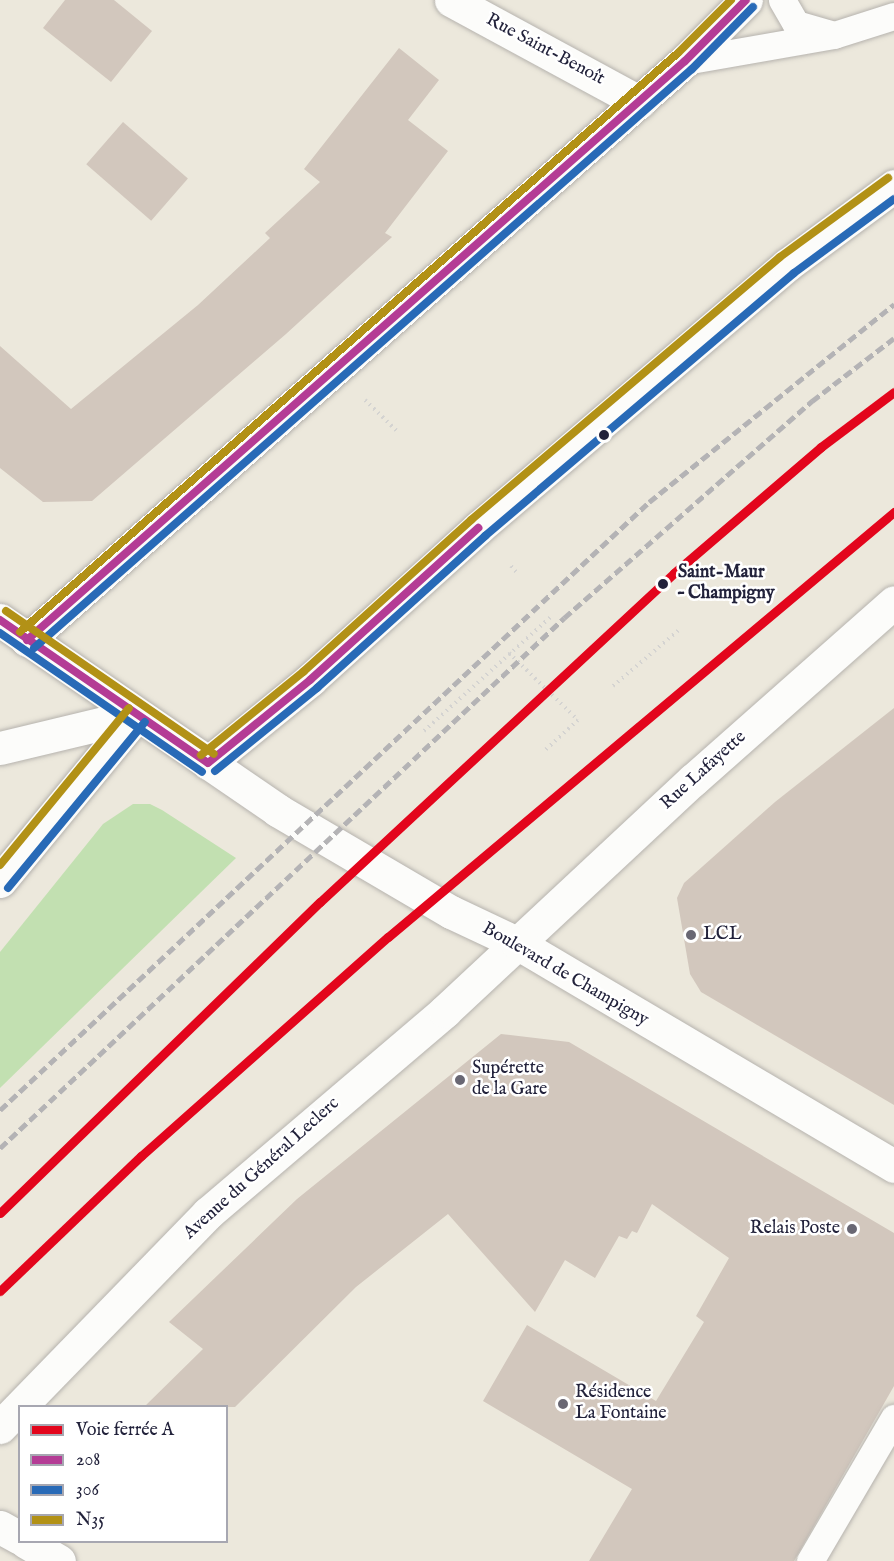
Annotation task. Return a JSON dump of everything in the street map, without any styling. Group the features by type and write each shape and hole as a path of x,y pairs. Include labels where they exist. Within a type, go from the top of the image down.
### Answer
{"street":[{"name":"Rue Saint-Benoît","path":"451,0 639,102"},
{"path":"27,640 639,102 685,61 746,0"},
{"path":"208,763 310,680 478,528 787,265 894,186"},
{"name":"Rue Lafayette","path":"517,943 894,602"},
{"name":"Boulevard de Champigny","path":"0,620 277,810 393,878 517,943 894,1166"},
{"path":"0,748 137,715"},
{"path":"0,881 137,715"},
{"name":"Avenue du Général Leclerc","path":"21,1405 208,1213 445,1011 517,943"},
{"name":"Avenue du Général Leclerc","path":"0,1426 18,1408"},
{"path":"0,1527 18,1537"},
{"path":"28,1543 59,1561"}],"lane":[{"path":"782,0 796,24 834,35"},
{"path":"685,61 834,35 894,15"},
{"path":"810,1561 894,1418"}],"path":[{"path":"361,396 399,433"},
{"path":"511,566 518,574"},
{"path":"424,731 552,615"},
{"path":"613,686 680,629"},
{"path":"509,653 578,720 543,752"}],"green space":[{"path":"133,804 150,804 162,810 236,858 0,1088 0,952 103,824"}],"building":[{"path":"65,0 114,0 152,31 111,82 43,28"},
{"path":"399,48 439,80 408,120 448,151 385,233 392,237 286,334 92,501 43,502 0,468 0,346 71,409 198,305 270,238 265,233 320,182 304,169"},
{"path":"123,122 188,178 151,221 86,164"},
{"path":"894,708 894,1105 701,992 690,974 677,898 684,883 775,802"},
{"path":"501,1034 569,1042 894,1233 894,1386 794,1561 589,1561 632,1489 483,1401 527,1325 656,1401 704,1322 696,1316 729,1258 652,1204 637,1233 632,1231 627,1239 619,1236 595,1278 565,1260 535,1312 448,1214 356,1287 235,1407 228,1407 228,1405 146,1405 203,1349 169,1322 297,1199"}],"railway":[{"path":"0,1110 649,502 894,304"},
{"path":"0,1148 564,618 812,401 894,338"}],"rail line":[{"name":"A","path":"0,1213 320,902 674,573 821,447 894,392"},
{"name":"A","path":"0,1291 141,1156 388,937 894,512"}],"transit line":[{"name":"N35","path":"20,632 678,53 731,0"},
{"name":"208","path":"27,640 685,61 746,0"},
{"name":"306","path":"34,648 692,69 753,7"},
{"name":"N35","path":"201,755 303,672 471,520 780,257 888,178"},
{"name":"306","path":"215,771 317,688 485,536 794,273 894,199"},
{"name":"208","path":"208,763 310,680 478,528"},
{"name":"N35","path":"6,611 214,754"},
{"name":"208","path":"0,620 208,763"},
{"name":"306","path":"0,633 202,772"},
{"name":"N35","path":"0,865 129,708"},
{"name":"306","path":"8,888 145,722"}],"place":[{"name":"Saint-Maur – Champigny","path":"663,584"},
{"name":"LCL","path":"691,935"},
{"name":"Supérette de la Gare","path":"460,1080"},
{"name":"Relais Poste","path":"852,1229"},
{"name":"Résidence La Fontaine","path":"563,1404"}]}
